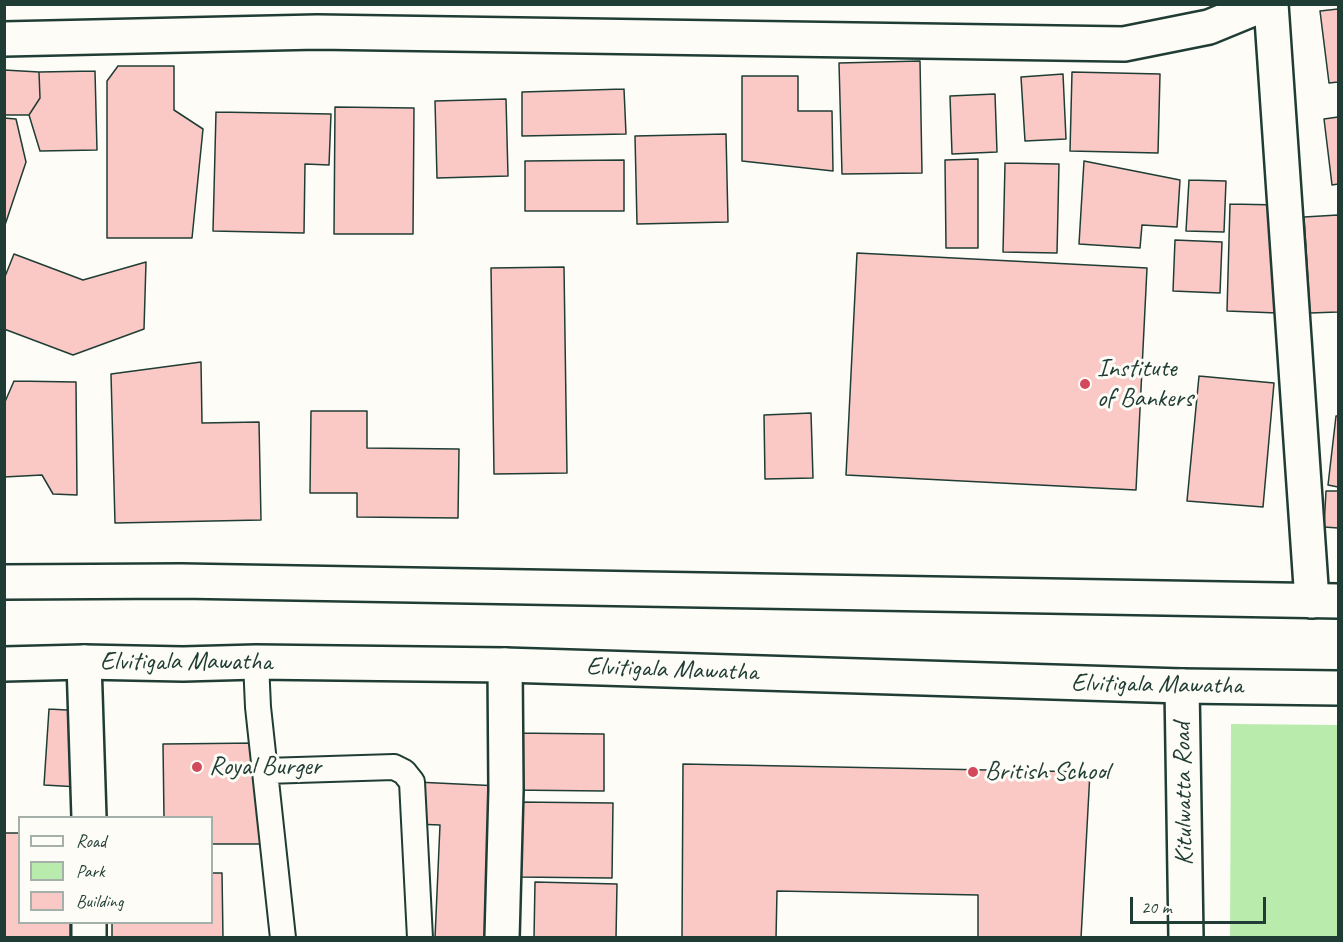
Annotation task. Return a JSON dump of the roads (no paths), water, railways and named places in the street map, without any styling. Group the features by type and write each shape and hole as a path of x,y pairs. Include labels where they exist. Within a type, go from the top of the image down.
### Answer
{"main road":[{"path":"4,39 316,18 1124,44 1209,27 1265,4"},
{"path":"4,582 205,582 1325,601 1271,4"},
{"path":"84,662 89,816"},
{"name":"Elvitigala Mawatha","path":"4,664 256,662 505,665 1182,686 1338,688"},
{"path":"502,938 506,790 505,665"},
{"name":"Kitulwatta Road","path":"1182,686 1186,938"}],"lane":[{"path":"256,662 265,771 284,938"},
{"path":"265,771 394,767 404,772 412,782 420,938"}],"place":[{"name":"Institute of Bankers","path":"1085,384"},
{"name":"Royal Burger","path":"197,767"},
{"name":"British School","path":"973,772"}]}
